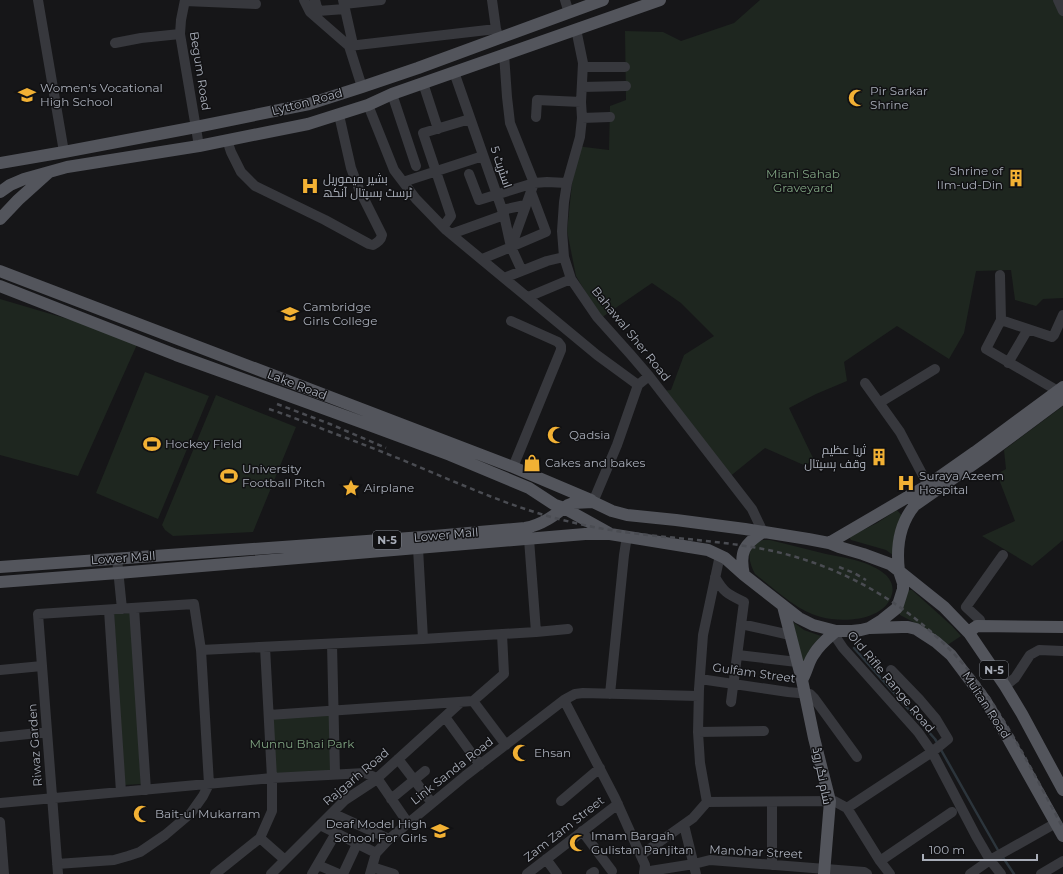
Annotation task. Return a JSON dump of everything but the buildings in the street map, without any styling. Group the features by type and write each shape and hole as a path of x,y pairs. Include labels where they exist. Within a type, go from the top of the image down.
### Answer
{"main road":[{"name":"Lytton Road","path":"0,163 196,127 309,104 362,87 498,34 569,13 603,0"},
{"name":"Lytton Road","path":"0,192 10,185 24,179 67,167 199,146 308,124 339,115 424,82 660,0"},
{"path":"0,219 18,200 50,171"},
{"name":"Lake Road","path":"0,271 513,467 594,502"},
{"path":"0,286 176,355 450,455 528,488 554,505 564,508 610,534"},
{"path":"830,544 928,485 1061,392"},
{"path":"899,571 899,541 908,515 915,505 985,456 1061,392"},
{"name":"Lower Mall","path":"0,567 423,537 525,528 540,524 573,502 594,502 612,511 627,516 676,520 763,532"},
{"path":"744,574 742,562 745,549 753,538 763,532"},
{"name":"N-5","path":"720,555 805,622 821,628 836,631 852,631 869,628 897,608 903,589 903,583 899,571 890,564 882,560 830,544 763,532"},
{"name":"Lower Mall","path":"0,582 585,534 627,536 708,550 720,555"},
{"name":"Multan Road","path":"899,571 944,608 969,633 1022,714 1062,788"},
{"name":"شام نگر روڈ","path":"783,606 830,801 824,872"},
{"path":"969,633 977,626 1063,627"},
{"name":"Multan Road","path":"869,628 908,627 916,629 936,642 951,655 989,706 1063,836"},
{"path":"802,680 813,654 836,631"}],"street":[{"path":"38,0 64,152"},
{"path":"185,0 256,4"},
{"name":"Begum Road","path":"185,0 180,20 180,34 199,146"},
{"path":"304,0 310,12 349,46 362,87"},
{"path":"315,0 318,11 344,4 381,0"},
{"path":"349,46 498,34 492,0"},
{"path":"565,0 569,13"},
{"path":"1058,0 1063,11"},
{"path":"344,4 352,40 349,46"},
{"name":"Bahawal Sher Road","path":"576,29 583,64 581,102 582,118 580,137 567,183 562,231 564,257 571,279 597,317 649,376 752,509 763,532"},
{"path":"115,43 141,38 180,34"},
{"path":"482,259 546,232 510,123 504,54"},
{"path":"583,67 625,67"},
{"name":"اسٹریٹ 5","path":"454,72 503,212 510,246 522,271"},
{"path":"424,82 438,129"},
{"path":"582,87 626,86"},
{"path":"392,94 416,166"},
{"path":"536,117 537,100 581,102"},
{"path":"368,105 394,170 416,199 447,230 504,278 597,355 638,385"},
{"path":"227,140 241,172 255,186 373,245 378,243 382,235 359,189 351,168 339,115"},
{"path":"582,118 610,117"},
{"path":"447,230 451,216 423,133 470,119"},
{"path":"403,182 483,156"},
{"path":"469,174 479,200 496,194 532,188 547,182 567,183"},
{"path":"510,246 532,188"},
{"path":"447,230 525,205"},
{"path":"504,278 547,261 564,257"},
{"path":"1000,275 1000,320 986,349 1008,363 1061,392"},
{"path":"528,297 571,279"},
{"path":"1000,320 1047,337 1052,337 1063,315"},
{"path":"511,320 558,342 561,346 561,350 513,467"},
{"path":"1008,363 1028,329"},
{"path":"879,403 935,368"},
{"path":"594,502 617,445 638,385 649,376"},
{"path":"865,383 900,432 928,485"},
{"path":"610,694 627,536"},
{"path":"529,539 536,632"},
{"path":"418,548 423,639"},
{"path":"707,802 700,763 698,696 703,635 720,555"},
{"path":"982,626 980,620 966,607 1003,555"},
{"path":"117,559 122,609"},
{"path":"715,577 724,591 744,602 731,702"},
{"path":"58,869 114,860 140,852 165,835 191,813 203,796 209,784 201,650 194,604 109,610 121,792"},
{"path":"134,608 146,790"},
{"name":"Riwaz Garden","path":"58,869 38,614 109,610"},
{"path":"741,624 790,634"},
{"path":"201,650 423,639 568,629"},
{"name":"Old Rifle Range Road","path":"836,631 839,643 933,751 976,836 1001,874"},
{"path":"269,715 473,701 504,674 502,634"},
{"path":"332,644 335,774"},
{"path":"216,874 260,838 272,811 272,778 265,647"},
{"path":"1005,686 1015,678 1030,655 1039,650 1063,651"},
{"path":"738,654 797,662"},
{"path":"0,670 42,666"},
{"path":"847,808 933,751 948,739 936,719 891,670"},
{"name":"Gulfam Street","path":"700,679 788,692 805,693"},
{"path":"805,693 810,694 814,698 856,757"},
{"name":"Link Sanda Road","path":"371,870 376,853 389,839 480,765 564,700 574,694 698,696"},
{"path":"564,700 618,804 645,865 644,873"},
{"path":"473,701 506,745"},
{"name":"Rajgarh Road","path":"271,874 345,800 376,778 461,702"},
{"path":"445,717 480,765"},
{"path":"698,732 764,731"},
{"path":"0,737 47,732"},
{"path":"398,759 432,804"},
{"path":"561,802 600,768"},
{"path":"391,799 425,771"},
{"path":"0,803 272,778 364,773 376,778 408,823"},
{"path":"641,855 693,818 707,802 834,801 847,808 880,861 890,874"},
{"path":"772,802 777,868"},
{"name":"Zam Zam Street","path":"527,874 618,804"},
{"path":"880,861 952,812"},
{"path":"332,813 389,839"},
{"path":"0,822 4,874"},
{"path":"970,874 992,859 1056,823"},
{"path":"320,825 376,853"},
{"path":"684,825 695,869"},
{"path":"582,831 612,871"},
{"path":"312,874 336,833"},
{"path":"260,838 285,860"},
{"path":"343,874 356,844"},
{"path":"546,859 557,874"},
{"name":"Manohar Street","path":"644,873 695,869 710,860 777,868 824,872 864,872 867,874"},
{"path":"1041,874 1063,861"},
{"path":"318,865 339,874"},
{"path":"371,870 394,874"}],"green space":[{"name":"Miani Sahab Graveyard","path":"760,0 1063,0 1063,298 1043,299 1036,306 1015,300 1011,270 976,271 964,333 949,359 897,326 844,362 847,381 816,394 789,408 813,458 806,466 765,448 728,478 661,391 671,390 684,355 714,336 681,303 652,283 601,318 576,276 567,231 576,146 609,150 610,106 626,100 625,31 663,32 681,41 734,23"},
{"path":"0,299 139,340 78,476 0,455"},
{"name":"Hockey Field","path":"145,372 209,396 158,519 96,493"},
{"name":"University Football Pitch","path":"216,395 296,427 253,532 173,536 165,530 162,525"},
{"path":"1063,406 1063,540 1032,566 982,536 1015,521 997,474 1006,469 1004,450"},
{"path":"897,510 903,517 895,531 894,556 886,550 851,540 849,537 877,523"},
{"path":"763,540 770,540 873,566 886,575 891,581 893,591 888,603 881,610 872,615 862,618 840,620 821,617 803,610 786,599 755,574 751,564 750,554 753,546"},
{"path":"912,590 952,626 961,636 946,646 919,625 900,615 899,612 908,591"},
{"path":"131,613 141,784 124,785 114,614"},
{"path":"793,622 804,630 821,636 812,646 803,663"},
{"name":"Munnu Bhai Park","path":"334,711 335,774 272,778 269,715"}],"waterway":[{"path":"854,648 938,744"},
{"path":"940,748 999,852"},
{"path":"1002,856 1014,874"}],"railway":[{"path":"277,404 330,424 386,448"},
{"path":"269,409 384,453 494,498 551,517 619,531 763,549 796,557 828,568 859,582 888,599 915,619 941,641 964,665 996,708 1026,759 1063,828"},
{"path":"839,567 866,580"}],"place":[{"name":"Women's Vocational High School","path":"27,95"},
{"name":"Pir Sarkar Shrine","path":"857,98"},
{"name":"Shrine of Ilm-ud-Din","path":"1016,178"},
{"name":"بشیر میموریل ٹرسٹ ہسپتال آنکھ","path":"310,186"},
{"name":"Cambridge Girls College","path":"290,314"},
{"name":"Qadsia","path":"556,435"},
{"name":"Hockey Field","path":"152,444"},
{"name":"ثریا عظیم وقف ہسپتال","path":"879,457"},
{"name":"Cakes and bakes","path":"532,463"},
{"name":"University Football Pitch","path":"229,476"},
{"name":"Suraya Azeem Hospital","path":"906,483"},
{"name":"Airplane","path":"351,488"},
{"name":"Ehsan","path":"521,753"},
{"name":"Bait-ul Mukarram","path":"142,814"},
{"name":"Deaf Model High School For Girls","path":"440,831"},
{"name":"Imam Bargah Gulistan Panjitan","path":"578,843"}]}
